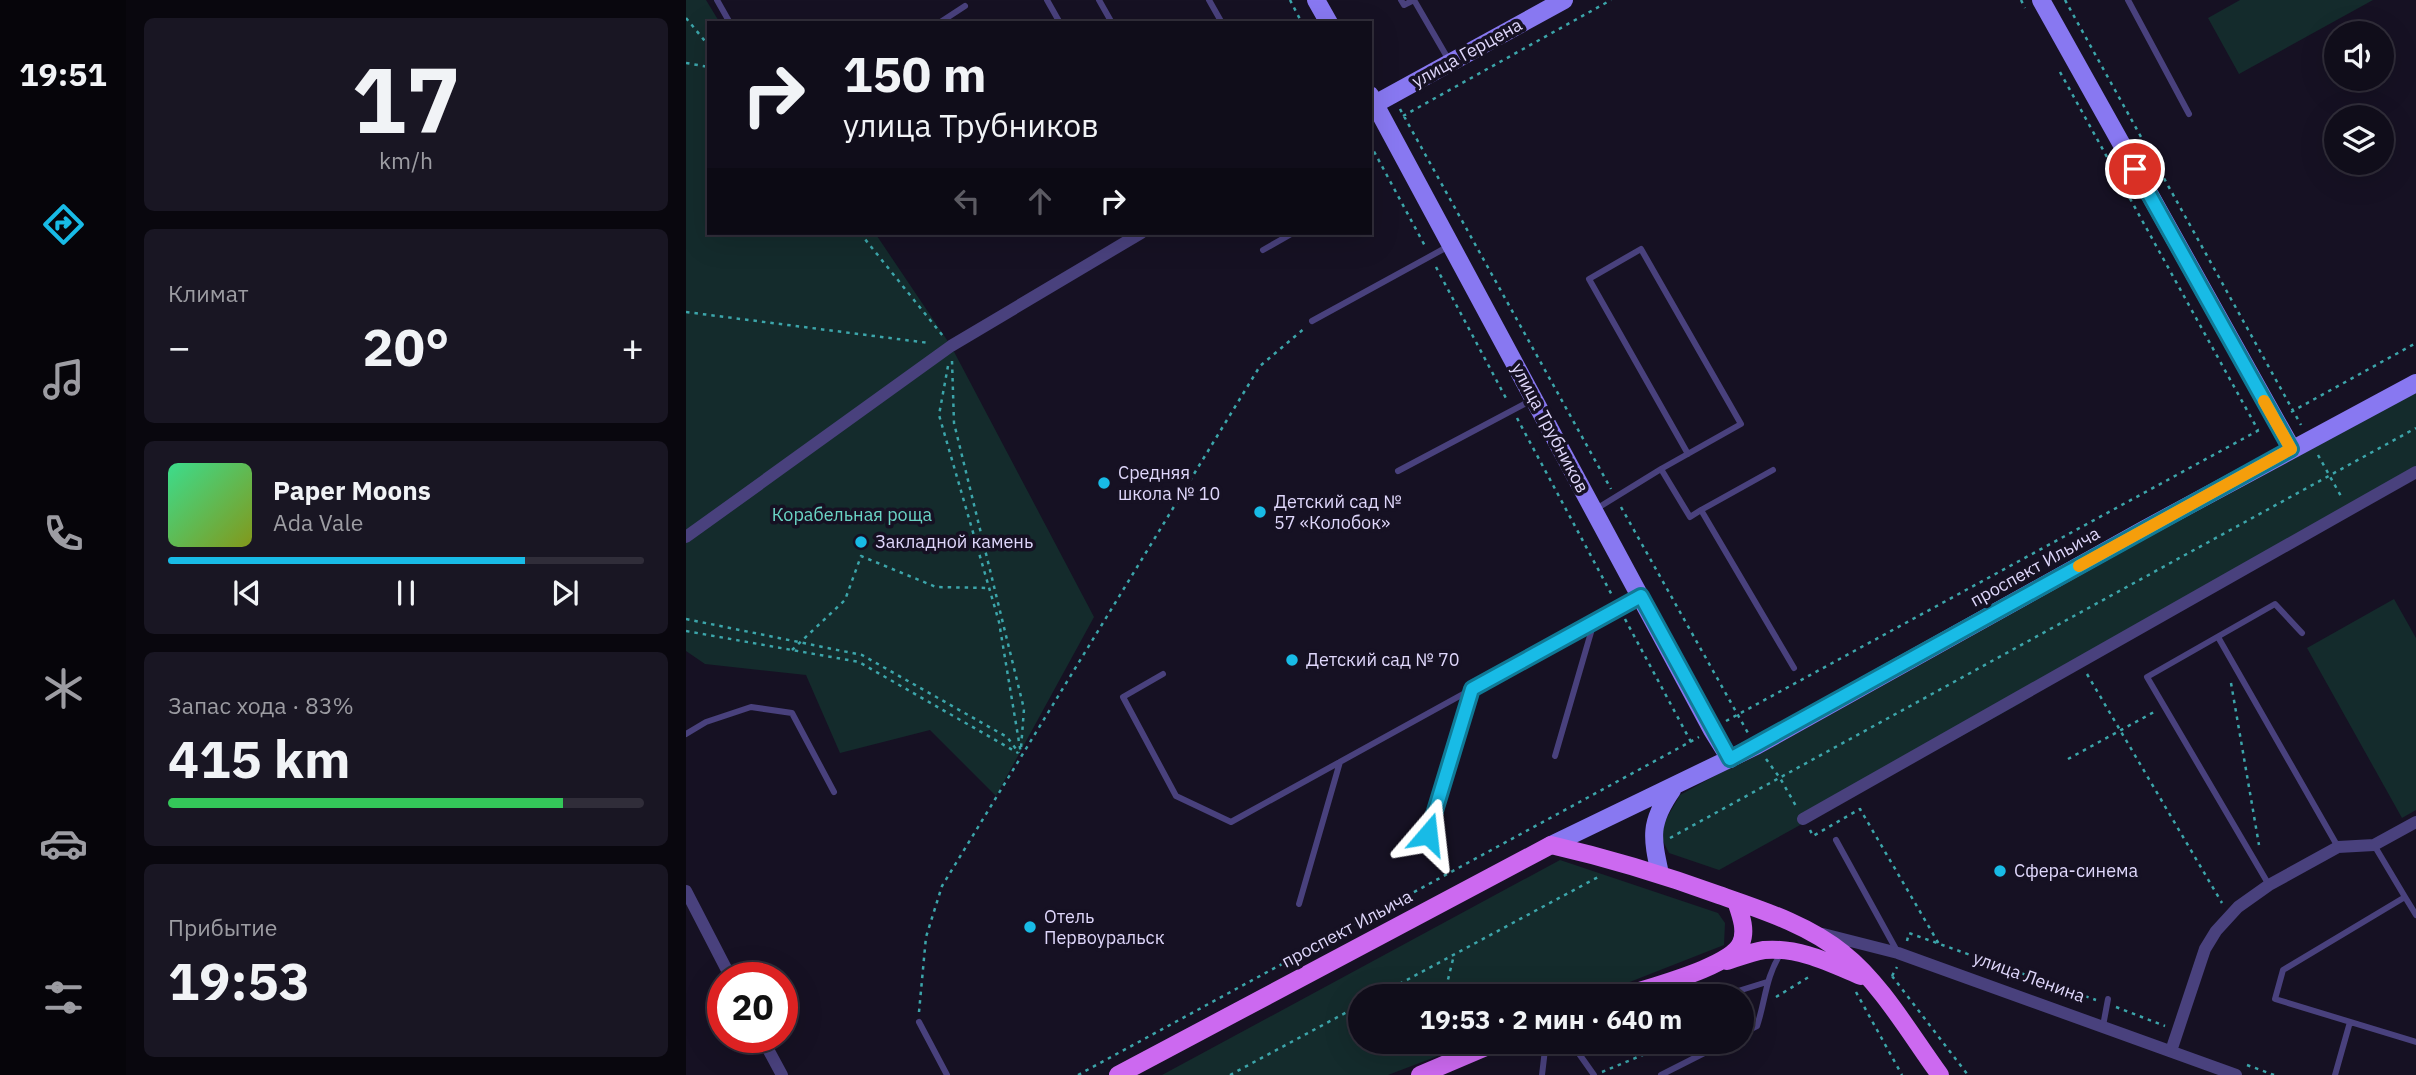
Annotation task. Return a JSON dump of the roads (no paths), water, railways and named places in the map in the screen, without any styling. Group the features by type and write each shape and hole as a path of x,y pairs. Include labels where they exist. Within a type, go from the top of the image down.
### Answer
{"main road":[{"name":"улица Ленина","path":"1551,845 1660,874 1736,901 1805,930 1843,953 1871,981 1940,1075"},
{"name":"проспект Ильича","path":"1118,1075 1551,845"},
{"path":"1658,984 1717,964 1735,953 1743,932 1736,901"},
{"name":"улица Ленина","path":"1717,964 1763,950 1782,951 1822,959 1871,981"},
{"path":"1420,1075 1469,1054"}],"street":[{"path":"1316,0 1328,21"},
{"name":"улица Герцена","path":"1372,102 1450,63 1564,0"},
{"path":"2033,5 2291,449"},
{"name":"улица Трубников","path":"1372,102 1387,125 1730,759"},
{"path":"686,537 951,346 1137,235"},
{"name":"проспект Ильича","path":"1551,845 1756,746 2291,449 2416,383"},
{"path":"1805,822 2080,662 2416,472"},
{"path":"1660,874 1652,838 1659,808 1674,787"},
{"path":"2171,1051 2205,949 2216,930 2238,907 2269,885 2338,846 2374,845 2416,822"},
{"path":"686,891 723,962"},
{"name":"улица Ленина","path":"1805,930 1901,954 2232,1074"},
{"path":"770,1053 782,1075"}],"lane":[{"path":"717,0 729,21"},
{"path":"1047,0 1059,21"},
{"path":"1100,0 1111,21"},
{"path":"1209,0 1221,21"},
{"path":"1401,0 1404,5 1414,0 1450,63"},
{"path":"2128,0 2189,114"},
{"path":"942,21 965,6"},
{"path":"1263,250 1289,235"},
{"path":"1312,321 1451,245"},
{"path":"1594,510 1741,424 1641,249 1590,279 1688,454"},
{"path":"1398,471 1534,399"},
{"path":"1661,469 1690,517 1773,470"},
{"path":"1702,510 1794,668"},
{"path":"1163,674 1123,696 1176,796 1231,822 1641,596"},
{"path":"2269,885 2147,677 2275,604 2302,634"},
{"path":"1555,757 1594,622"},
{"path":"2218,637 2338,846"},
{"path":"1428,834 1472,689"},
{"path":"686,734 706,722 751,707 792,713 834,792"},
{"path":"1299,904 1340,762"},
{"path":"1836,839 1901,954"},
{"path":"2374,845 2416,915"},
{"path":"2405,897 2283,970 2275,999 2416,1042"},
{"path":"1754,1028 1757,1026 1765,1003 1770,970 1782,951"},
{"path":"1754,986 1767,982"},
{"path":"2103,1026 2107,1002"},
{"path":"919,1022 947,1075"},
{"path":"2335,1075 2350,1022"},
{"path":"1542,1075 1544,1054"},
{"path":"1581,1054 1595,1075"},
{"path":"1661,1075 1702,1054"}],"place":[{"name":"Средняя школа № 10","path":"1104,483"},
{"name":"Детский сад № 57 «Колобок»","path":"1260,512"},
{"name":"Закладной камень","path":"861,542"},
{"name":"Детский сад № 70","path":"1292,660"},
{"name":"Сфера-синема","path":"2000,871"},
{"name":"Отель Первоуральск","path":"1030,927"}],"park label":[{"name":"Корабельная роща","path":"852,515"}]}
